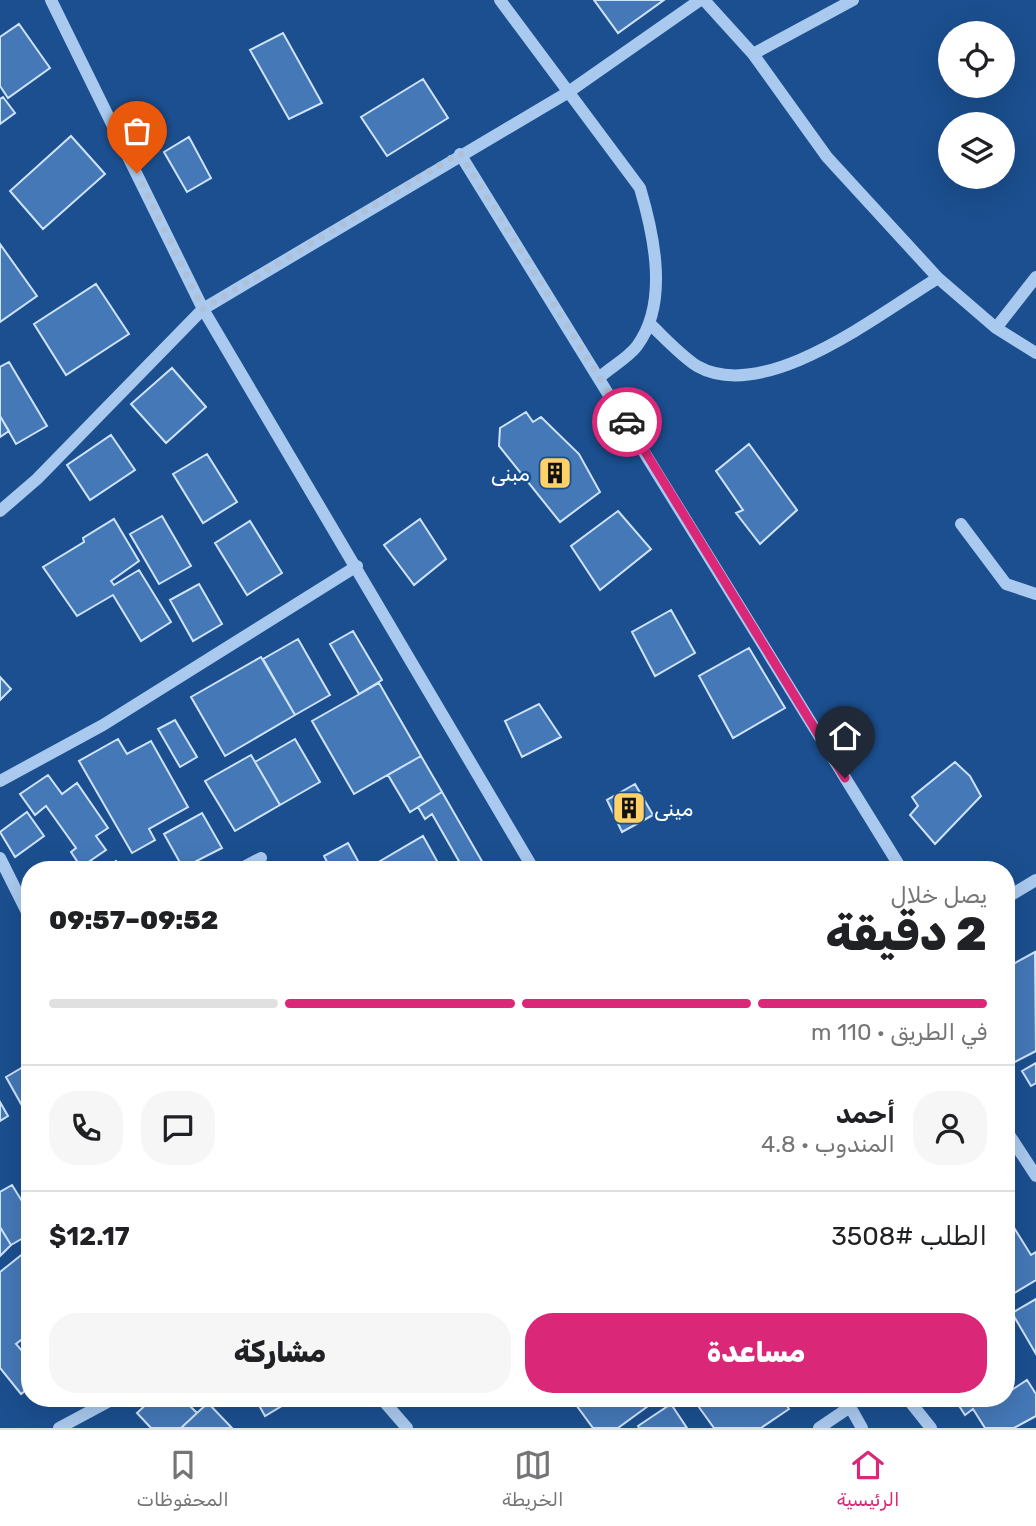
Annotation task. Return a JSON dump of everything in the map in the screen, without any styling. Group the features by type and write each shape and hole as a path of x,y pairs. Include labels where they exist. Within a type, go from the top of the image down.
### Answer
{"street":[{"path":"51,0 203,309 358,566 529,861"},
{"path":"500,0 640,188 649,220 656,286 649,323 637,346 600,377"},
{"path":"0,511 37,480 203,309 460,153 567,93 702,0 752,54 827,157 938,278 996,328 1036,353"},
{"path":"752,54 853,0"},
{"path":"460,153 896,861"},
{"path":"996,328 1036,277"},
{"path":"649,323 698,366 740,376 768,373 800,361 938,278"},
{"path":"961,524 1006,584 1036,594"},
{"path":"0,781 103,725 358,566"},
{"path":"0,858 21,900"},
{"path":"255,861 261,858"},
{"path":"1015,893 1036,880"},
{"path":"1015,1144 1036,1176"},
{"path":"59,1428 98,1407"},
{"path":"389,1407 407,1428"},
{"path":"818,1428 843,1407"},
{"path":"850,1407 862,1428"},
{"path":"914,1407 931,1428"}],"building":[{"path":"594,0 664,0 618,33"},
{"path":"19,24 50,68 8,98 0,86 0,37"},
{"path":"283,33 322,103 289,119 250,50"},
{"path":"423,79 448,118 387,156 361,117"},
{"path":"3,97 15,113 0,124 0,99"},
{"path":"71,136 105,174 43,229 10,191"},
{"path":"189,137 211,178 187,192 164,152"},
{"path":"0,244 37,296 0,322"},
{"path":"96,284 129,334 66,375 34,324"},
{"path":"9,362 47,426 16,444 0,416 0,367"},
{"path":"172,368 206,407 166,443 131,404"},
{"name":"مبنى","path":"526,412 533,422 541,417 579,454 600,492 560,522 499,446 500,428"},
{"path":"0,416 9,431 0,437"},
{"path":"111,435 135,470 90,500 67,465"},
{"path":"749,444 797,510 760,544 736,513 743,510 716,471"},
{"path":"207,454 237,502 203,523 173,474"},
{"path":"618,511 651,549 600,590 571,546"},
{"path":"162,516 191,566 159,584 130,534"},
{"path":"114,519 139,561 111,581 114,585 139,570 171,622 141,641 113,595 77,616 43,567 84,542 83,538"},
{"path":"420,519 446,559 414,585 384,545"},
{"path":"250,521 282,573 247,595 215,543"},
{"path":"199,584 222,624 193,641 170,600"},
{"path":"671,610 695,653 655,676 632,632"},
{"path":"353,631 382,680 359,694 330,644"},
{"path":"298,639 330,695 295,715 263,659"},
{"path":"749,648 785,708 733,738 699,676"},
{"path":"261,657 295,715 225,756 191,697"},
{"path":"0,677 11,689 0,700"},
{"path":"379,683 421,756 354,794 312,721"},
{"path":"539,704 561,737 522,757 505,721"},
{"path":"175,720 197,757 180,767 158,729"},
{"path":"118,739 127,754 151,741 188,807 149,829 155,840 132,853 79,761"},
{"path":"295,739 320,782 280,805 255,762"},
{"path":"251,755 280,805 235,831 205,781"},
{"path":"421,756 442,792 410,812 388,775"},
{"path":"955,762 970,776 981,796 935,844 910,815 918,806 912,797"},
{"path":"48,775 62,794 77,783 108,828 96,836 106,850 90,861 77,861 71,852 76,848 46,806 35,815 20,794"},
{"name":"مينى","path":"635,784 653,815 622,832 607,800"},
{"path":"442,792 482,861 459,861 432,814 425,819 418,807"},
{"path":"27,812 44,836 15,857 0,832"},
{"path":"202,813 222,848 197,861 179,861 164,834"},
{"path":"423,836 437,861 380,861"},
{"path":"348,843 358,861 326,861 324,856"},
{"path":"1035,952 1036,1051 1015,1062 1015,963"},
{"path":"1036,1063 1036,1083 1031,1086 1022,1071"},
{"path":"21,1068 21,1104 6,1077"},
{"path":"0,1102 8,1116 0,1121"},
{"path":"12,1185 21,1200 21,1239 11,1245 0,1227 0,1192"},
{"path":"0,1227 11,1245 0,1256"},
{"path":"1015,1229 1031,1255 1036,1252 1036,1280 1015,1293"},
{"path":"21,1255 21,1340 16,1344 21,1350 21,1394 0,1368 0,1272"},
{"path":"1036,1299 1036,1354 1015,1318 1015,1311"},
{"path":"1027,1380 1036,1394 1036,1416 1014,1428 985,1428 973,1409 965,1415 960,1407 1015,1407 1015,1388"},
{"path":"143,1407 191,1407 197,1413 181,1428 151,1428 137,1413"},
{"path":"204,1407 212,1407 232,1428 181,1428"},
{"path":"260,1407 280,1407 265,1416"},
{"path":"578,1407 647,1407 618,1428 593,1428"},
{"path":"666,1407 673,1407 687,1428 639,1428 638,1426"},
{"path":"699,1407 789,1409 761,1428 714,1428"}],"way so far":[{"path":"137,173 203,309 460,153 627,422"}],"place":[{"name":"مبنى","path":"555,473"},
{"name":"مينى","path":"629,808"}],"route":[{"path":"627,422 845,778"}]}
